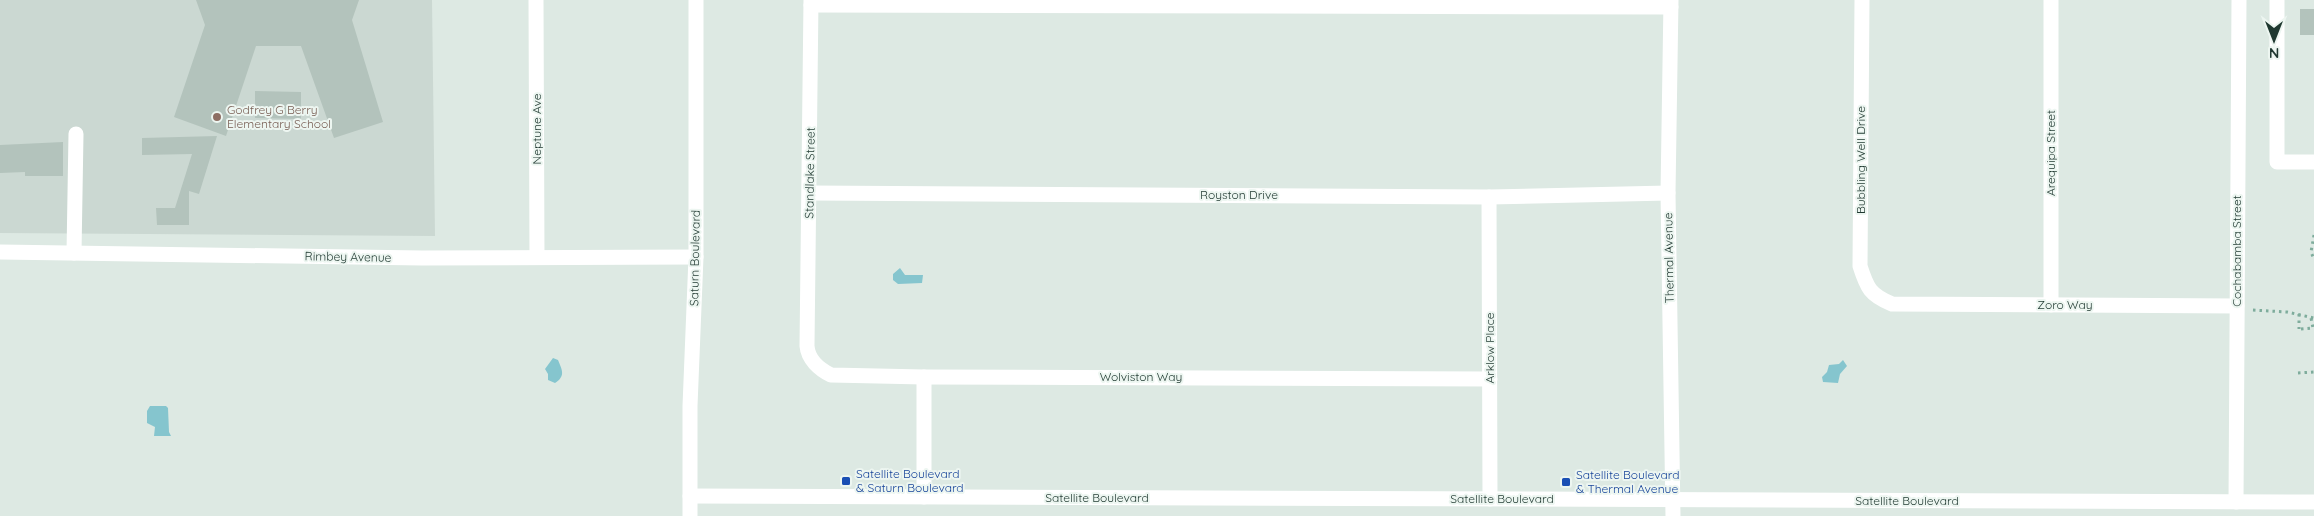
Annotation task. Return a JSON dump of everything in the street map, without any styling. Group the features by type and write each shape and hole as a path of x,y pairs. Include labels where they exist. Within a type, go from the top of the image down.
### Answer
{"street":[{"name":"Neptune Ave","path":"536,0 537,257"},
{"name":"Saturn Boulevard","path":"690,516 690,406 696,257 696,0"},
{"name":"Bubbling Well Drive","path":"1862,0 1860,266 1867,288 1879,299 1892,304"},
{"name":"Arequipa Street","path":"2051,0 2051,305"},
{"name":"Cochabamba Street","path":"2236,502 2239,0"},
{"path":"2277,0 2276,162 2314,162"},
{"path":"812,3 1671,4"},
{"name":"Standlake Street","path":"807,346 812,3"},
{"name":"Thermal Avenue","path":"1671,4 1668,194 1673,516"},
{"path":"74,253 76,134"},
{"name":"Royston Drive","path":"810,194 1489,197 1668,194"},
{"name":"Arklow Place","path":"1489,197 1490,499"},
{"name":"Rimbey Avenue","path":"0,252 422,258 696,257"},
{"name":"Zoro Way","path":"1892,304 2237,306"},
{"name":"Wolviston Way","path":"807,346 808,354 822,370 831,375 1490,379"},
{"path":"924,377 924,497"},
{"name":"Satellite Boulevard","path":"690,496 2314,502"}],"path":[{"path":"2314,235 2311,252 2314,258"},
{"path":"2253,310 2299,314 2313,318 2313,328 2300,329 2299,314"},
{"path":"2298,373 2314,372"}],"shaded area":[{"name":"Godfrey G Berry Elementary School","path":"0,0 432,0 435,236 0,233"}],"water":[{"path":"900,268 905,275 923,275 922,283 898,284 893,280 893,274"},
{"path":"553,358 558,360 562,373 561,378 555,383 548,380 548,374 545,369"},
{"path":"1843,360 1847,366 1840,374 1838,383 1823,382 1822,377 1827,372 1829,365 1839,364"},
{"path":"150,406 166,406 168,408 169,432 171,436 154,436 155,427 147,423 147,411"}],"building":[{"path":"196,0 359,0 352,20 383,122 334,138 301,46 256,46 226,136 174,117 205,25"},
{"path":"2300,9 2314,9 2314,35 2300,35"},
{"path":"255,91 301,92 301,119 255,118"},
{"path":"217,136 199,194 189,191 189,225 157,225 156,208 175,208 192,154 142,155 142,138"},
{"path":"63,142 63,176 25,176 25,172 0,173 0,145"}],"place":[{"name":"Godfrey G Berry Elementary School","path":"217,117"},
{"name":"Satellite Boulevard & Saturn Boulevard","path":"846,481"},
{"name":"Satellite Boulevard & Thermal Avenue","path":"1566,482"}]}
